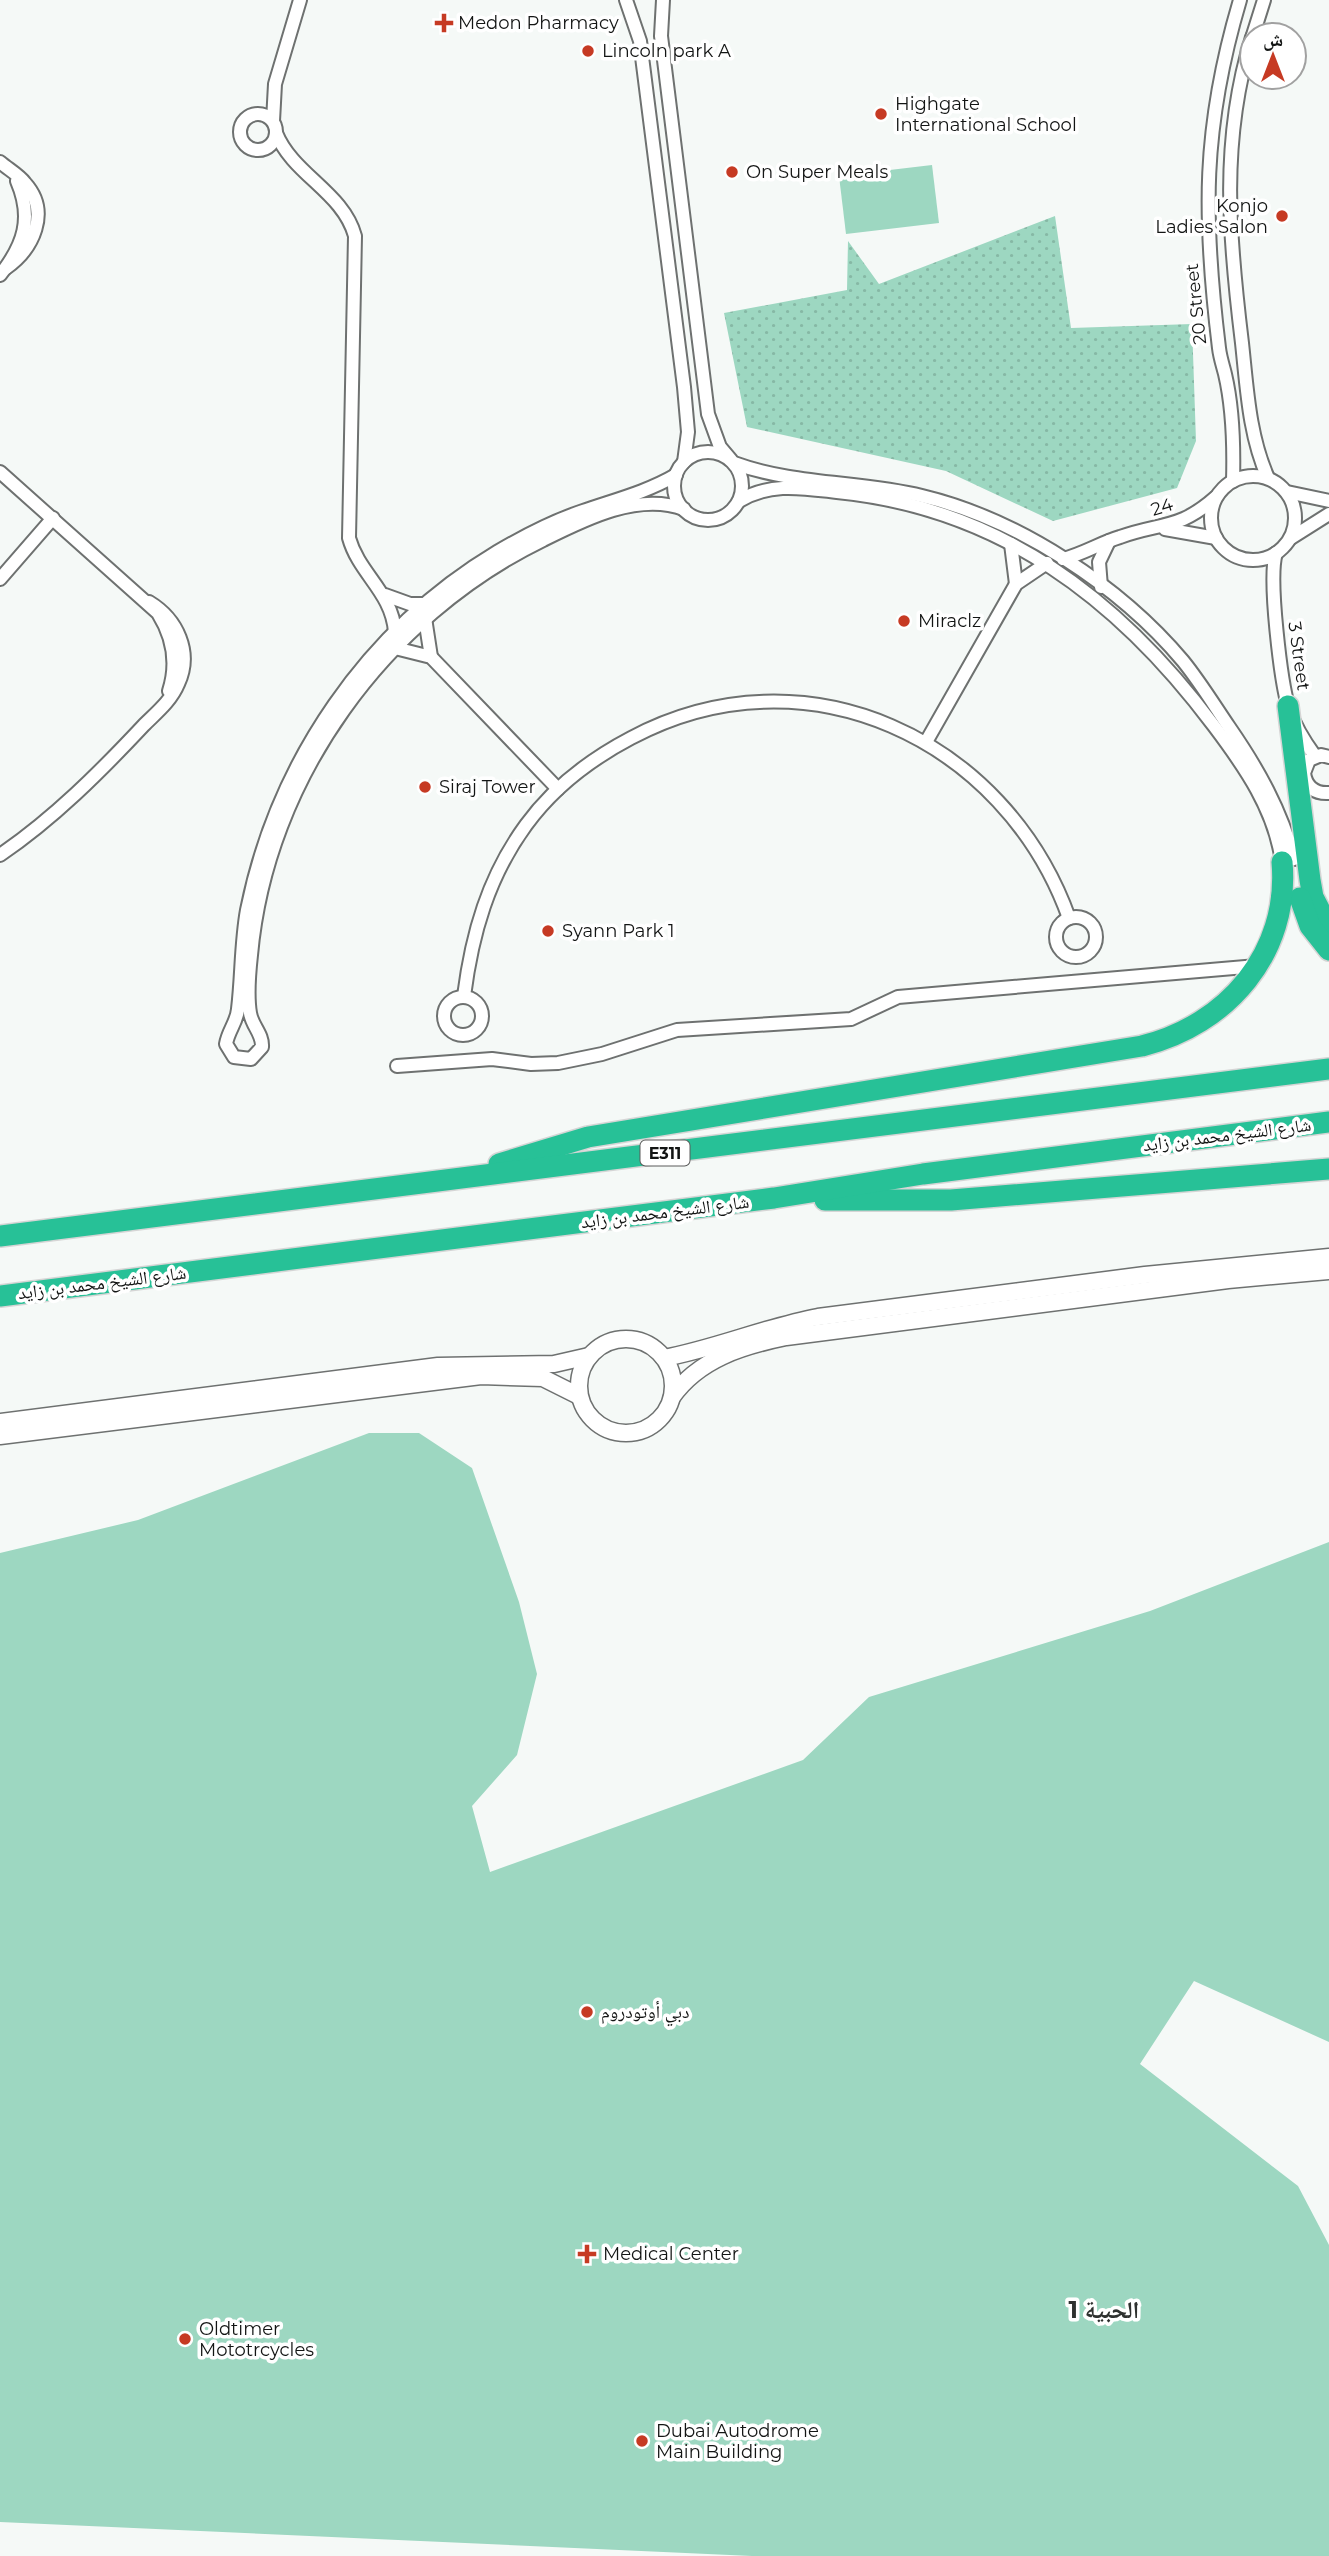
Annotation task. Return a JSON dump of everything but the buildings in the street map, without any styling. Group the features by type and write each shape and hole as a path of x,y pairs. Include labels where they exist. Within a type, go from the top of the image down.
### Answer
{"highway":[{"path":"1288,706 1313,897 1329,928"},
{"path":"1288,861 1304,912 1317,937 1329,950"},
{"path":"456,1179 596,1135 1161,1041 1216,1013 1245,985 1257,966 1279,917 1288,861"},
{"path":"1258,1077 1329,1053"},
{"name":"E311","path":"0,1236 1329,1069"},
{"name":"شارع الشيخ محمد بن زايد","path":"0,1296 774,1198 923,1174 1329,1122"},
{"path":"1268,1172 1329,1163"},
{"path":"774,1198 951,1200 1329,1169"}],"street":[{"path":"259,150 269,147 275,127 275,84 300,0"},
{"path":"626,0 640,41 683,374 688,432 684,462 676,475 675,493 684,509"},
{"path":"663,0 661,36 708,414 720,447 733,462 742,481 739,501"},
{"name":"20 Street","path":"1233,481 1232,432 1226,376 1219,352 1207,237 1206,187 1217,88 1240,0"},
{"path":"1257,21 1264,0"},
{"path":"275,84 252,116 243,122 240,133 244,144 290,159"},
{"path":"1239,91 1231,139 1229,230 1250,415 1256,447 1268,478"},
{"path":"252,116 263,115 275,127 290,159 345,211 355,236 349,538 353,555 391,606 395,632"},
{"path":"0,162 15,174 26,207 27,223 23,239 3,272"},
{"path":"684,462 707,452 774,475 868,485 923,496 981,514 1016,530 1063,559 1145,621 1200,684 1267,786 1288,861"},
{"path":"0,472 149,602 166,625 174,653 172,682 160,708 27,837 0,855"},
{"path":"676,475 643,491 538,530 488,558 424,604 352,680 322,721 286,788 271,824 253,884 243,936 238,1011 226,1044 234,1057 251,1059 262,1047 262,1039 250,1013 251,955 261,895 287,814 311,763 338,718 395,648 425,618 488,571 557,533 639,504 663,503 712,520 727,514 739,501 760,490 783,487 859,494 974,526 1046,563 1097,599 1135,631 1181,682 1250,777 1288,861"},
{"path":"1329,501 1287,492 1268,478 1250,476 1233,481 1218,495 1212,509 1211,524 1216,538 1236,556 1250,560 1276,553 1291,538 1329,514"},
{"path":"1287,492 1294,506 1296,522 1291,538"},
{"name":"24","path":"1063,559 1109,540 1162,528 1201,509 1218,495"},
{"path":"0,579 53,518"},
{"path":"1162,528 1216,538"},
{"path":"1101,587 1099,562 1109,540"},
{"path":"1011,544 1016,584"},
{"name":"3 Street","path":"1276,553 1272,584 1288,706 1300,734 1315,756"},
{"path":"926,742 1016,584 1046,563"},
{"path":"385,595 410,604 424,604"},
{"path":"425,618 431,657"},
{"path":"395,648 431,657 558,789"},
{"path":"464,996 470,950 482,905 521,833 558,789 602,754 652,727 706,709 763,702 819,705 874,719 926,742 974,776 1020,822 1042,856 1069,918"},
{"path":"1329,757 1315,756 1305,766 1305,780 1313,790 1329,793"},
{"path":"397,1066 492,1059 531,1064 558,1063 602,1054 677,1030 851,1019 898,997 1257,966"},
{"path":"664,1358 710,1348 783,1324 818,1317 1145,1275 1329,1257"},
{"path":"589,1356 582,1368 579,1396 583,1408 601,1427 626,1434 653,1425 664,1415 672,1397 689,1375 710,1362 750,1345 786,1337 1228,1280 1329,1271"},
{"path":"0,1422 429,1367 499,1362 554,1364 589,1356 607,1344 627,1339 653,1348 664,1358 673,1381 672,1397"},
{"path":"0,1436 481,1376 542,1378 579,1396"}],"green space":[{"path":"932,165 939,223 846,234 839,176"},
{"path":"1055,216 1071,328 1192,324 1196,441 1177,488 1053,521 946,471 747,427 724,313 847,290 848,241 879,284"},
{"name":"دبي أوتودروم","path":"369,1433 419,1433 472,1468 519,1602 537,1674 517,1755 472,1806 490,1872 803,1760 869,1697 1150,1611 1329,1542 1329,2042 1194,1981 1140,2064 1298,2186 1329,2245 1329,2556 752,2556 0,2522 0,1553 138,1520"}],"place":[{"name":"Medon Pharmacy","path":"444,23"},
{"name":"Lincoln park A","path":"588,51"},
{"name":"Highgate International School","path":"881,114"},
{"name":"On Super Meals","path":"732,172"},
{"name":"Konjo Ladies Salon","path":"1282,216"},
{"name":"Miraclz","path":"904,621"},
{"name":"Siraj Tower","path":"425,787"},
{"name":"Syann Park 1","path":"548,931"},
{"name":"دبي أوتودروم","path":"587,2012"},
{"name":"Medical Center","path":"587,2254"},
{"name":"Oldtimer Mototrcycles","path":"185,2339"},
{"name":"Dubai Autodrome Main Building","path":"642,2441"}],"district":[{"name":"الحبية 1","path":"1104,2309"}]}
